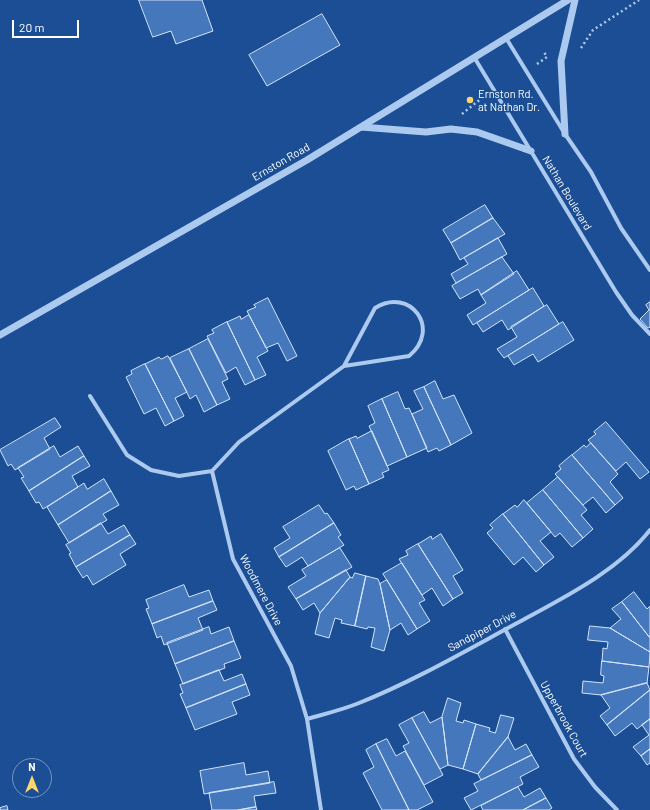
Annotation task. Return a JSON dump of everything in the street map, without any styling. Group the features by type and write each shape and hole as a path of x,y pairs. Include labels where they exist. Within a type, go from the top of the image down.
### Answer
{"street":[{"name":"Ernston Road","path":"0,335 307,160 568,0"},
{"path":"565,134 561,61 575,0"},
{"path":"506,38 565,134 591,172 622,228 650,270"},
{"name":"Nathan Boulevard","path":"474,57 616,292 632,315 650,334"},
{"path":"361,127 426,132 451,130 477,132 531,151"},
{"path":"90,396 127,454 151,470 179,476 212,471 239,442 344,366 375,308 383,303 392,301 402,302 411,306 418,313 422,322 423,332 419,345 409,356 344,366"},
{"name":"Woodmere Drive","path":"212,471 233,559 291,666 307,719 321,810"},
{"name":"Sandpiper Drive","path":"307,719 358,703 409,680 506,629 587,583 623,556 650,530"},
{"name":"Upperbrook Court","path":"506,629 574,759 595,787 616,810"}],"path":[{"path":"581,48 593,30 639,0"},
{"path":"535,66 547,57 544,52"},
{"path":"462,114 485,96"}],"building":[{"path":"139,0 202,0 213,31 176,44 171,31 153,37"},
{"path":"322,14 340,45 267,86 249,55"},
{"path":"485,205 493,218 451,243 443,230"},
{"path":"493,218 505,234 460,260 451,243"},
{"path":"498,238 507,254 456,283 451,274 468,264 464,258"},
{"path":"502,257 514,274 481,295 478,289 460,299 452,286"},
{"path":"517,271 529,290 473,325 467,315 486,303 481,295"},
{"path":"533,288 544,306 508,330 502,320 483,332 477,323"},
{"path":"268,298 297,356 287,361 278,343 266,348 247,311 256,307 254,305"},
{"path":"650,302 650,327 648,328 640,319 649,310 646,305"},
{"path":"547,305 559,324 504,358 497,349 517,337 511,327"},
{"path":"249,315 268,351 257,357 266,375 255,380 227,322 240,316 241,319"},
{"path":"227,322 255,380 245,385 236,367 226,373 207,336 214,333 212,330"},
{"path":"563,322 574,340 538,362 533,354 514,365 508,356"},
{"path":"208,339 228,379 222,382 230,399 217,405 189,349"},
{"path":"189,349 217,405 204,412 196,395 190,399 170,358"},
{"path":"168,356 187,392 175,398 184,416 174,421 145,364 159,357 161,359"},
{"path":"145,364 174,421 165,426 156,408 144,414 126,377 132,374 131,371"},
{"path":"435,381 443,399 454,395 472,433 451,445 424,387"},
{"path":"424,387 451,445 439,451 437,448 428,452 412,414 423,409 414,391"},
{"path":"398,392 405,409 409,408 427,448 407,457 382,399"},
{"path":"382,399 407,457 387,466 369,426 375,423 368,406"},
{"path":"55,418 61,427 44,438 50,449 15,470 11,464 8,466 0,450"},
{"path":"606,422 649,472 640,479 626,462 616,471 588,440 596,434 594,432"},
{"path":"372,431 389,470 382,473 384,477 369,484 349,439 356,436 357,438"},
{"path":"349,439 369,484 356,490 354,486 346,490 328,451"},
{"path":"591,443 618,474 610,482 623,498 615,505 572,455 584,445 586,447"},
{"path":"54,446 60,457 78,446 84,456 29,491 21,478 24,477 18,468"},
{"path":"572,455 615,505 606,513 593,497 583,505 555,474 561,469 559,466"},
{"path":"84,456 90,466 72,476 78,487 43,509 39,502 36,503 29,491"},
{"path":"558,477 587,510 581,515 593,529 583,538 543,490"},
{"path":"104,479 111,491 58,525 47,507 84,483 87,489"},
{"path":"543,490 583,538 572,547 560,533 555,537 527,503"},
{"path":"111,491 119,505 103,514 107,520 69,543 58,525"},
{"path":"524,500 551,532 540,541 554,557 544,565 503,514 515,505 517,507"},
{"path":"319,505 334,523 279,557 274,548 290,538 283,527"},
{"path":"503,514 544,565 536,572 523,557 514,565 487,533 493,528 490,525"},
{"path":"101,523 108,534 124,525 130,535 76,567 69,554 71,553 66,545"},
{"path":"334,523 341,535 338,537 344,545 308,566 302,557 286,567 279,557"},
{"path":"441,534 463,570 453,576 463,593 453,599 418,544 431,536 432,539"},
{"path":"130,535 136,544 120,554 126,565 93,585 87,575 83,578 76,567"},
{"path":"418,544 453,599 443,606 432,588 422,595 399,559 408,555 406,551"},
{"path":"340,548 352,567 296,599 288,587 306,576 302,570"},
{"path":"402,563 425,600 419,603 430,621 417,629 383,574"},
{"path":"346,570 350,577 320,613 314,603 303,610 296,599"},
{"path":"355,573 366,576 355,626 341,623 342,620 335,618 329,638 315,634 320,613"},
{"path":"366,576 378,579 380,584 390,630 384,651 371,647 375,628 368,627 367,629 355,626"},
{"path":"387,580 417,629 408,635 401,623 390,630 380,584"},
{"path":"184,585 189,597 209,590 213,601 152,624 146,609 149,608 146,600"},
{"path":"634,592 647,609 650,606 650,638 622,602"},
{"path":"213,601 217,610 198,618 203,630 164,645 161,636 157,638 152,624"},
{"path":"622,602 650,638 650,652 610,628 621,619 612,609"},
{"path":"590,626 610,628 650,652 649,667 602,661 603,648 607,649 608,642 588,640"},
{"path":"209,627 211,634 229,627 234,641 175,664 167,643"},
{"path":"234,641 241,658 224,664 225,668 183,684 175,664"},
{"path":"602,661 649,667 647,683 601,695 582,693 583,681 603,683 604,676 601,675"},
{"path":"219,670 224,681 242,674 246,684 186,708 180,694 183,693 180,685"},
{"path":"647,683 650,690 607,725 600,716 610,708 601,695"},
{"path":"246,684 250,695 232,702 237,714 195,730 186,708"},
{"path":"650,690 650,719 637,729 632,723 615,736 607,725"},
{"path":"448,698 461,703 456,721 463,723 464,720 476,724 463,769 448,765 442,717"},
{"path":"424,712 430,723 442,717 448,765 440,769 412,718"},
{"path":"501,715 514,718 508,737 478,774 463,769 476,724 490,728 489,731 495,733"},
{"path":"412,718 443,775 424,785 403,746 409,743 399,725"},
{"path":"650,719 650,749 641,756 633,747 649,735 642,725"},
{"path":"508,737 515,750 526,744 532,755 481,780 478,774"},
{"path":"387,739 396,756 405,751 433,802 417,810 409,810 376,744"},
{"path":"376,744 409,810 382,810 363,773 374,767 366,750"},
{"path":"650,749 650,763 647,765 641,756"},
{"path":"532,755 539,767 520,777 523,784 471,810 464,798 478,791 474,784"},
{"path":"244,763 246,775 268,771 270,783 204,794 200,771"},
{"path":"274,782 276,793 254,796 256,807 238,810 212,810 209,793"},
{"path":"518,787 524,797 540,788 546,798 523,810 483,810 481,806"},
{"path":"546,798 552,808 549,810 523,810"},
{"path":"7,806 8,810 0,810 0,808"},
{"path":"256,807 257,810 238,810"}],"place":[{"name":"Ernston Rd. at Nathan Dr.","path":"470,100"}]}
